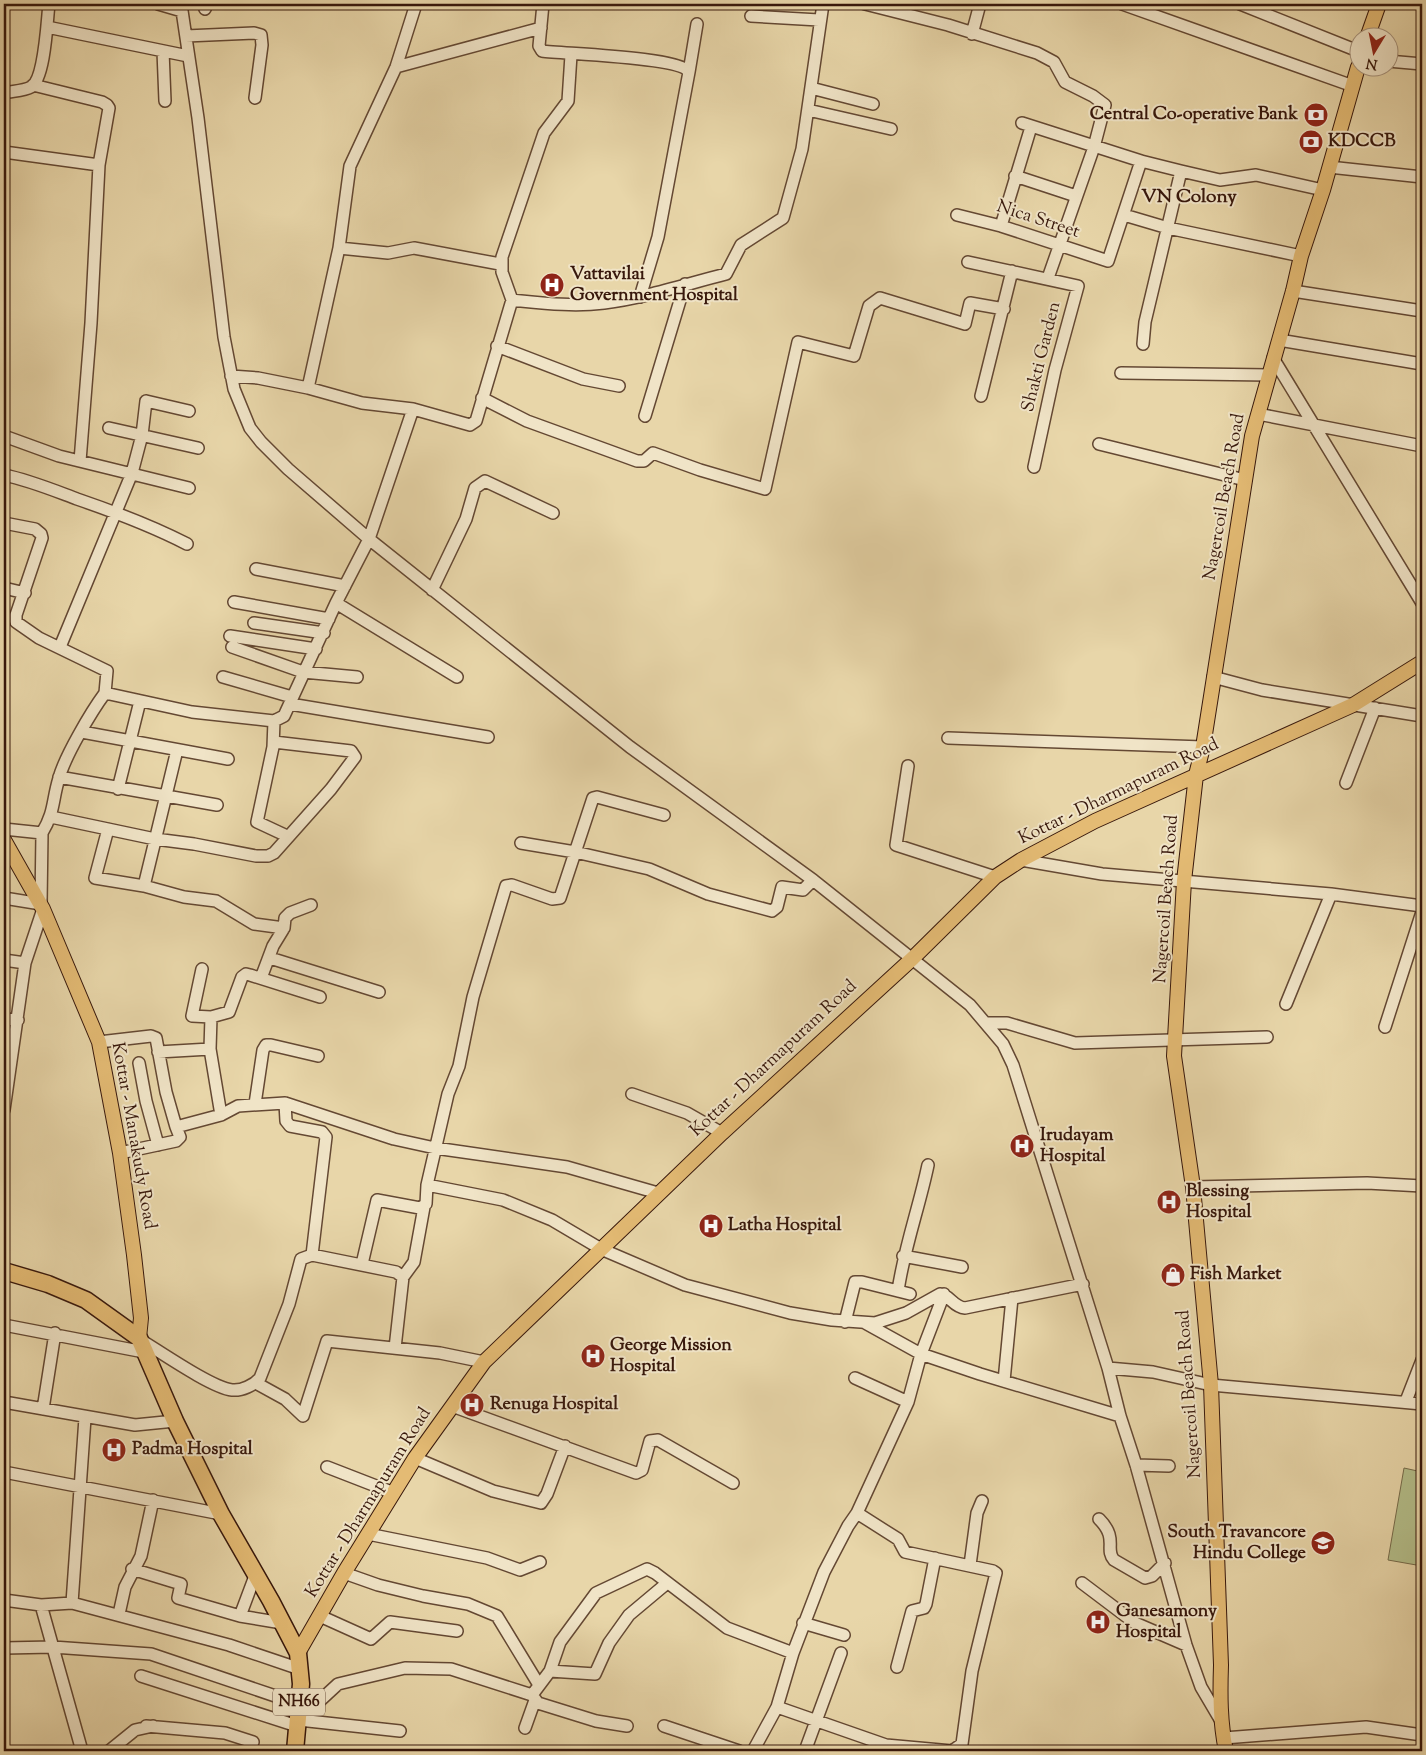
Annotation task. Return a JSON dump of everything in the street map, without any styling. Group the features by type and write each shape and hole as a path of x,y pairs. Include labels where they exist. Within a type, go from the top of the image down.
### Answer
{"highway":[{"path":"4,1271 48,1284 86,1300 142,1345"},
{"name":"NH66","path":"142,1345 175,1421 221,1514 282,1623 299,1661 299,1717 295,1751"}],"main road":[{"path":"1371,28 1379,4"},
{"name":"Nagercoil Beach Road","path":"1225,1745 1221,1721 1211,1385 1193,1187 1174,1056 1184,881 1196,775 1203,747 1245,480 1258,414 1301,256 1323,190 1356,78"},
{"name":"Kottar - Dharmapuram Road","path":"299,1661 320,1616 344,1572 415,1458 484,1362 658,1193 912,958 995,877 1021,860 1095,821 1353,705 1422,662"},
{"name":"Kottar - Manakudy Road","path":"4,840 42,906 99,1042 120,1153 141,1318 142,1345"}],"street":[{"path":"33,85 40,69 49,4"},
{"path":"158,4 181,7 198,118 224,337 231,376 243,414 261,442 288,469 432,590 630,747 813,880 970,1005 1003,1044 1013,1065 1108,1368 1120,1416 1165,1563 1186,1645 1201,1687 1221,1721"},
{"path":"308,388 339,248 350,166 396,67 416,4"},
{"path":"543,4 540,50 571,55 634,58 682,67 689,72"},
{"path":"512,300 557,305 603,304 640,297 726,274 741,245 783,218 802,149 819,20 823,4"},
{"path":"865,4 948,25 1048,58 1054,62 1065,82 1105,104 1105,112 1094,147 1048,278 968,262"},
{"path":"972,34 980,4"},
{"path":"1122,4 1354,86"},
{"path":"1240,4 1348,47"},
{"path":"751,16 819,20"},
{"path":"640,297 658,237 697,24"},
{"path":"46,27 188,56"},
{"path":"396,67 541,28"},
{"path":"186,36 261,35 262,46 255,98"},
{"path":"163,51 165,101"},
{"path":"231,376 258,378 308,388 362,403 413,409 472,425 512,300 500,264 544,133 568,101 571,55"},
{"path":"1398,62 1422,64"},
{"path":"4,93 33,85 107,104 109,110 99,165 91,323 80,461"},
{"path":"811,88 873,104"},
{"path":"808,110 891,129"},
{"path":"1001,226 1027,125 1142,161 1220,180 1256,176 1323,190"},
{"path":"4,152 99,165"},
{"path":"1142,161 1124,215 1168,228 1301,256"},
{"path":"1329,167 1422,178"},
{"path":"1143,344 1144,322 1181,171"},
{"path":"1015,176 1076,196"},
{"name":"Nica Street","path":"957,215 1001,226 1108,261 1124,215"},
{"path":"339,248 388,253 414,248 500,264"},
{"path":"981,396 1012,271"},
{"name":"Shakti Garden","path":"1034,467 1055,370 1078,286 1048,278"},
{"path":"645,416 685,284"},
{"path":"1293,290 1422,311"},
{"path":"482,398 527,421 637,462 644,460 653,453 700,470 764,489 798,342 854,356 869,306 880,298 965,324 970,303 1004,309"},
{"path":"1279,340 1422,364"},
{"path":"497,346 583,380 619,386"},
{"path":"1273,358 1422,603"},
{"path":"1121,373 1269,375"},
{"path":"60,647 132,473 142,435 146,401 189,411"},
{"path":"105,693 192,712 274,721 284,716 303,672 324,633 336,603 369,539 413,409"},
{"path":"1258,414 1422,446"},
{"path":"109,428 198,448"},
{"path":"4,436 80,461 189,488"},
{"path":"1099,444 1245,480"},
{"path":"4,475 22,479 156,528 187,544"},
{"path":"432,590 466,519 475,488 485,480 553,513"},
{"path":"4,523 35,529 41,534 41,542 15,620"},
{"path":"256,569 345,586"},
{"path":"4,588 25,593"},
{"path":"234,602 329,619"},
{"path":"336,603 457,677"},
{"path":"4,615 15,620 17,624 39,638 107,671 105,693 94,708 59,777 51,817 42,833 42,906 25,963 18,1020 6,1073 4,1110"},
{"path":"254,623 324,633"},
{"path":"316,649 231,642 303,672 358,678"},
{"path":"223,677 291,700 488,737"},
{"path":"1213,677 1262,690 1422,716"},
{"path":"118,789 140,701"},
{"path":"1346,783 1375,708"},
{"path":"274,721 274,742 257,822 287,836"},
{"path":"82,732 228,759"},
{"path":"948,738 1203,747"},
{"path":"51,817 155,839 194,844 256,856 268,856 274,853 287,836 331,789 354,759 351,751 274,742"},
{"path":"144,886 167,798 177,750"},
{"path":"908,766 896,845 995,877"},
{"path":"59,777 216,806"},
{"path":"395,1348 403,1277 414,1262 427,1185 448,1094 459,1066 473,997 506,886 512,885 552,900 560,898 593,798 597,797 664,815"},
{"path":"4,829 42,833"},
{"path":"108,829 95,878 144,886 184,897 216,901 254,924 284,928"},
{"path":"520,843 575,852 649,869 708,894 772,911 777,907 782,887 803,890 813,880"},
{"path":"1021,860 1102,874 1332,894 1422,906"},
{"path":"1286,1004 1332,894"},
{"path":"4,898 42,906"},
{"path":"261,978 273,946 284,928 285,918 290,913 311,905"},
{"path":"1385,1027 1422,912"},
{"path":"270,958 379,992"},
{"path":"4,960 25,963"},
{"path":"202,969 192,1016 210,1017 229,1012 244,975 261,978 320,997"},
{"path":"210,1017 210,1049 221,1115"},
{"path":"4,1019 18,1020"},
{"path":"988,1024 1007,1023 1075,1043 1267,1037"},
{"path":"99,1042 151,1036 156,1038 176,1127 180,1134 178,1140 120,1153"},
{"path":"255,1104 263,1050 266,1045 318,1056"},
{"path":"158,1052 210,1049"},
{"path":"139,1062 146,1101 158,1145"},
{"path":"632,1094 687,1113 722,1133"},
{"path":"285,1104 286,1120 290,1126 322,1132 326,1137 312,1255"},
{"path":"176,1127 221,1115 238,1106 285,1104 384,1136 435,1148 567,1167 658,1193"},
{"path":"898,1290 903,1256 920,1201 928,1165"},
{"path":"1193,1187 1367,1183 1422,1186"},
{"path":"427,1185 503,1200 552,1220 602,1249 686,1285 790,1313 845,1322 890,1320 940,1294 944,1294"},
{"path":"362,1264 377,1200 424,1207"},
{"path":"4,1325 55,1334 142,1345 228,1389 237,1390 256,1383 260,1378 289,1304 301,1259 312,1255 396,1272 403,1277"},
{"path":"903,1256 962,1267"},
{"path":"845,1322 853,1283 862,1282 910,1294"},
{"path":"944,1294 960,1308 1082,1284"},
{"path":"753,1751 776,1707 792,1653 824,1572 848,1526 857,1513 908,1402 921,1354 944,1294"},
{"path":"1004,1380 1012,1298"},
{"path":"863,1322 921,1354 1120,1416"},
{"path":"43,1409 55,1334"},
{"path":"256,1383 285,1399 303,1416 327,1341 440,1353 484,1362"},
{"path":"1406,1401 1422,1360"},
{"path":"1108,1368 1153,1372 1211,1385 1406,1401 1422,1404"},
{"path":"855,1378 908,1402"},
{"path":"4,1402 85,1418 135,1425 175,1421"},
{"path":"452,1406 638,1473 642,1470 649,1443 655,1440 733,1483"},
{"path":"72,1603 77,1543 77,1509 81,1486 85,1418"},
{"path":"415,1458 492,1491 541,1503 547,1494 565,1446"},
{"path":"1136,1465 1170,1466"},
{"path":"327,1467 394,1493"},
{"path":"4,1472 221,1514"},
{"path":"119,1614 125,1587 132,1569 141,1556 148,1533 152,1500"},
{"path":"970,1566 977,1513 982,1501"},
{"path":"776,1707 886,1745 952,1751 962,1744 972,1670 996,1573 993,1570 905,1552 898,1539 857,1513"},
{"path":"1099,1520 1110,1534 1110,1552 1114,1560 1145,1578 1152,1576 1165,1563"},
{"path":"368,1534 487,1558 520,1570 540,1562"},
{"path":"897,1667 912,1611 924,1608 926,1604 935,1558"},
{"path":"132,1569 181,1584 178,1598 240,1616 282,1623"},
{"path":"526,1728 539,1684 550,1671 560,1642 596,1593 646,1569 655,1573 666,1584 727,1628 792,1653"},
{"path":"344,1572 378,1585 468,1604 497,1616 539,1684"},
{"path":"240,1616 255,1576"},
{"path":"1082,1583 1135,1623 1186,1645"},
{"path":"550,1671 594,1674 609,1643 629,1615 666,1584"},
{"path":"4,1600 41,1605 72,1603 119,1614 229,1645 299,1661"},
{"path":"41,1605 82,1751"},
{"path":"320,1616 371,1639 390,1622 457,1631"},
{"path":"803,1623 844,1636"},
{"path":"4,1648 53,1647 151,1654 299,1717"},
{"path":"805,1751 841,1653"},
{"path":"299,1717 338,1684 405,1668 451,1669 534,1697 538,1703 596,1721 627,1726"},
{"path":"141,1676 299,1717 400,1731"},
{"path":"109,1751 135,1730 146,1726 165,1725"},
{"path":"146,1726 225,1732 253,1742"},
{"path":"664,1726 739,1751"},
{"path":"1225,1745 1366,1727 1422,1735"}],"green space":[{"path":"1404,1468 1422,1472 1422,1566 1388,1560"}],"place":[{"name":"Central Co-operative Bank","path":"1316,115"},
{"name":"KDCCB","path":"1311,142"},
{"name":"Vattavilai Government Hospital","path":"552,285"},
{"name":"Irudayam Hospital","path":"1022,1146"},
{"name":"Blessing Hospital","path":"1169,1202"},
{"name":"Latha Hospital","path":"711,1226"},
{"name":"Fish Market","path":"1173,1275"},
{"name":"George Mission Hospital","path":"593,1356"},
{"name":"Renuga Hospital","path":"472,1405"},
{"name":"Padma Hospital","path":"114,1450"},
{"name":"South Travancore Hindu College","path":"1323,1543"},
{"name":"Ganesamony Hospital","path":"1098,1622"}],"district":[{"name":"VN Colony","path":"1189,197"}]}
